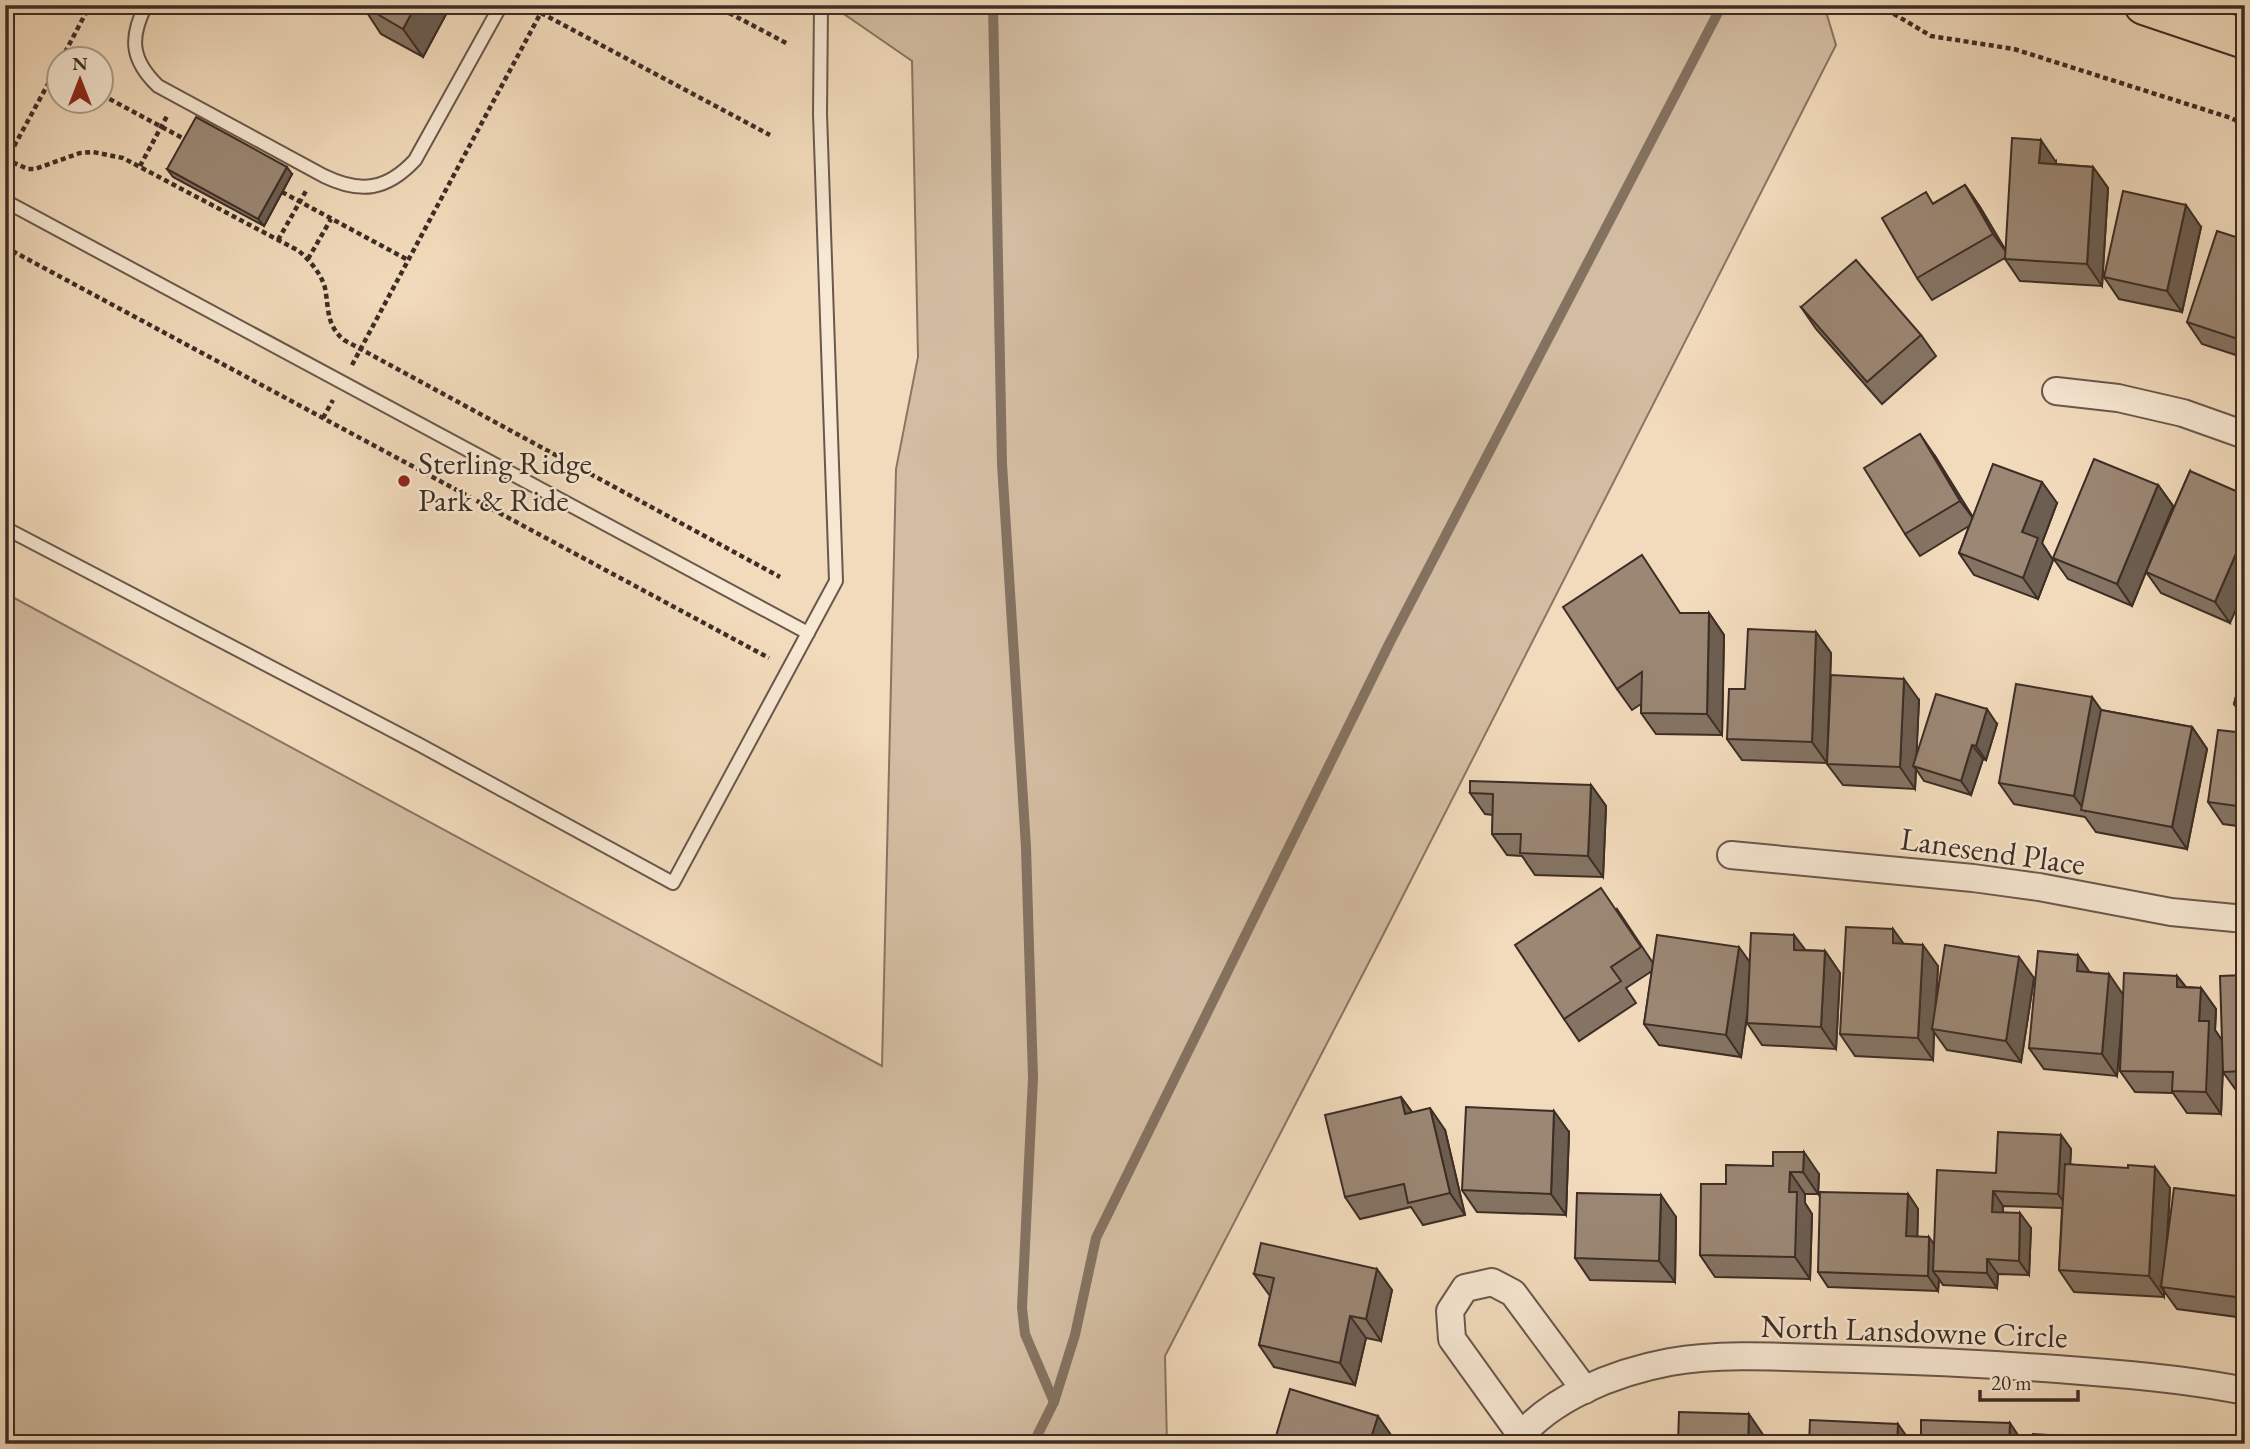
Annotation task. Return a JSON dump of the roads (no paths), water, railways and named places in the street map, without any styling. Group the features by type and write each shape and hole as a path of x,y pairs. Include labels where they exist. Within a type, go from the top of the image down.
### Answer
{"main road":[{"path":"2144,5 2245,39"}],"street":[{"path":"2056,391 2118,398 2170,410 2245,435"},
{"name":"Lanesend Place","path":"1731,855 1973,878 2039,887 2171,912 2245,919"},
{"path":"1517,1439 1452,1339 1450,1311 1465,1288 1492,1282 1513,1293 1585,1390"},
{"name":"North Lansdowne Circle","path":"1517,1439 1552,1409 1585,1390 1629,1372 1671,1362 1770,1357 1967,1362 2142,1376 2245,1391"}],"lane":[{"path":"146,5 135,33 139,64 158,86 338,183 363,187 378,186 404,172 423,148 501,5"},
{"path":"5,528 420,745 673,883 836,581 820,114 821,5"},
{"path":"5,201 807,633"}],"waterway":[{"path":"993,5 1002,464 1026,847 1033,1078 1022,1308 1025,1334 1054,1402"},
{"path":"1033,1444 1054,1402 1075,1335 1096,1238 1390,642 1722,5"}],"place":[{"name":"Sterling Ridge Park & Ride","path":"404,481"}]}
